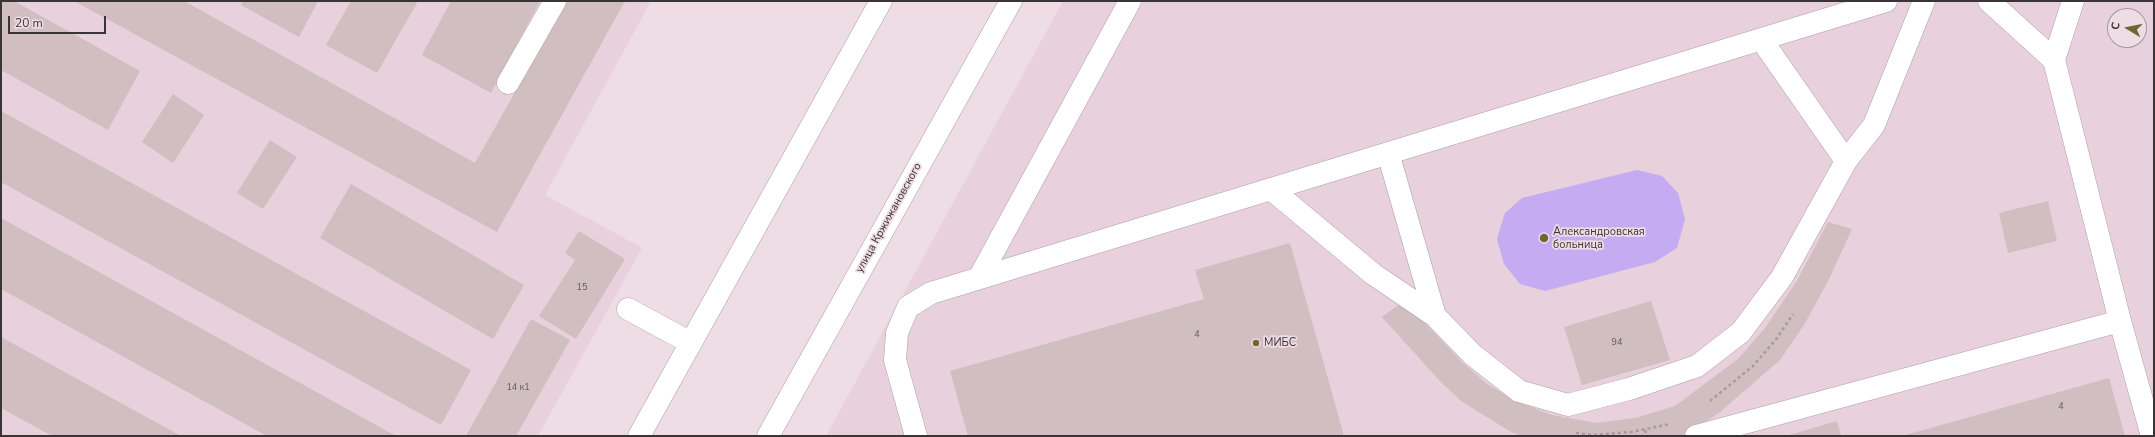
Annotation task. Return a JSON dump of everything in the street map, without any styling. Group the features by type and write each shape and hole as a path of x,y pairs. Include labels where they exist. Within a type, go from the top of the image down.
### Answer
{"street":[{"path":"508,83 555,1"},
{"path":"639,436 880,1"},
{"name":"улица Кржижановского","path":"768,436 1011,1"},
{"path":"979,278 1130,1"},
{"path":"916,436 895,360 897,333 908,307 931,293 1271,189 1390,161 1761,39 1886,1"},
{"path":"1271,189 1373,274 1435,316 1473,355 1519,390 1568,405 1629,388 1697,366 1741,332 1782,277 1846,161 1874,125 1924,1"},
{"path":"1989,1 2054,60"},
{"path":"2073,1 2054,60 2120,321 2152,436"},
{"path":"1761,39 1846,161"},
{"path":"1390,161 1435,316"},
{"path":"628,309 691,343"},
{"path":"1696,436 2120,321"}],"path":[{"path":"1645,430 1647,436"}],"shaded area":[{"path":"1,1 651,1 545,195 642,248 538,436 1,436"},
{"name":"Александровская больница","path":"1063,1 2154,1 2154,436 826,436"},
{"path":"1637,170 1662,176 1678,193 1685,219 1677,248 1655,262 1545,291 1520,284 1504,264 1497,239 1505,213 1522,198"}],"building":[{"path":"1,1 14,1 140,71 108,130 1,70"},
{"path":"74,1 184,1 475,163 567,1 625,1 497,232"},
{"path":"243,1 318,1 299,37 241,5"},
{"path":"351,1 418,1 377,73 326,45"},
{"path":"451,1 540,1 491,93 422,55"},
{"path":"173,94 204,115 173,163 142,142"},
{"path":"1,111 471,370 441,425 1,182"},
{"path":"270,140 297,157 263,209 237,193"},
{"path":"351,184 524,285 493,339 320,238"},
{"path":"2048,201 2057,241 2008,253 1999,213"},
{"path":"1,218 396,436 267,436 1,289"},
{"path":"1828,222 1852,229 1828,281 1804,325 1780,360 1720,412 1687,434 1687,436 1522,436 1511,432 1461,401 1439,380 1382,317 1404,301 1462,362 1487,384 1518,402 1552,415 1596,423 1635,418 1675,406 1738,359 1765,328 1798,279"},
{"path":"579,231 625,259 576,339 539,316 575,260 565,253"},
{"path":"1290,243 1344,436 968,436 950,371 1204,299 1195,270"},
{"path":"1651,301 1670,360 1582,385 1564,327"},
{"path":"531,319 570,340 516,436 466,436"},
{"path":"1,337 181,436 52,436 1,408"},
{"path":"2109,378 2125,436 1902,436"},
{"path":"1837,421 1841,436 1786,436"}],"place":[{"name":"Александровская больница","path":"1544,238"},
{"name":"МИБС","path":"1256,343"}]}
